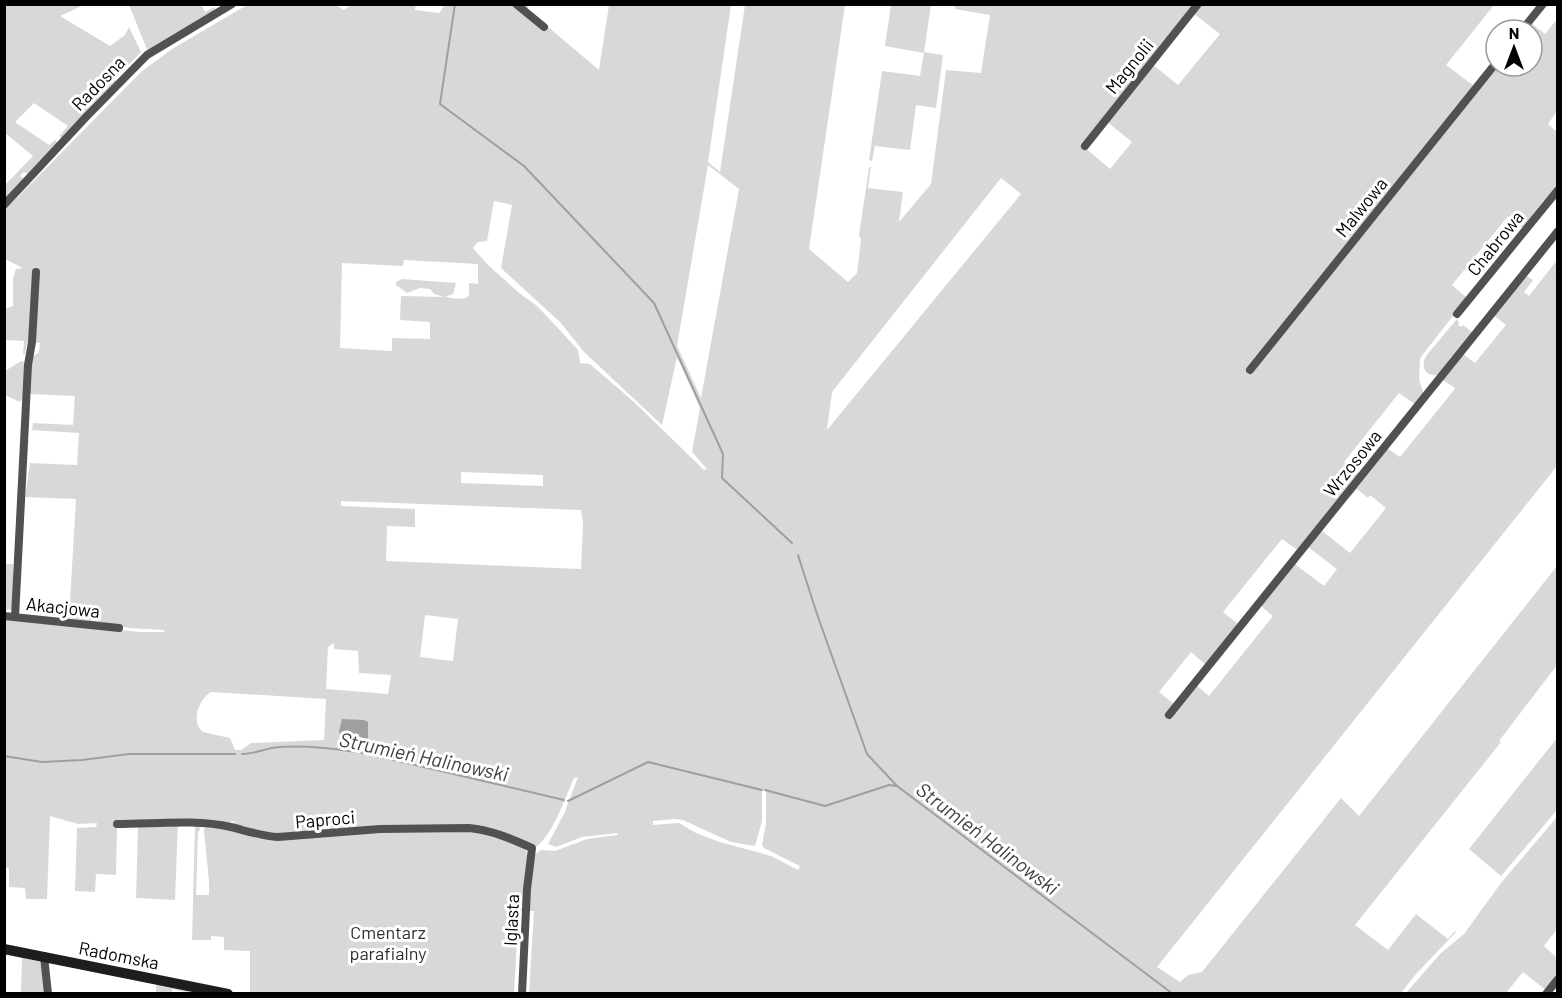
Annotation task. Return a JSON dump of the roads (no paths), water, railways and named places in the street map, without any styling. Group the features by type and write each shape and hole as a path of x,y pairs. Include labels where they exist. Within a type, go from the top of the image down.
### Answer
{"street":[{"name":"Radosna","path":"4,205 147,55 232,4"},
{"path":"516,4 544,27"},
{"name":"Magnolii","path":"1084,146 1198,4"},
{"path":"1532,18 1543,4"},
{"name":"Malwowa","path":"1250,370 1484,78"},
{"name":"Chabrowa","path":"1456,314 1557,190"},
{"name":"Wrzosowa","path":"1169,715 1557,231"},
{"path":"15,617 28,365 32,342 36,272"},
{"name":"Akacjowa","path":"4,616 119,628"},
{"name":"Paproci","path":"117,824 181,822 232,827 265,837 380,829 469,828 500,835 532,848"},
{"name":"Iglasta","path":"522,993 527,889 532,848"},
{"name":"Radomska","path":"4,949 228,993"},
{"path":"44,956 48,993"},
{"path":"1546,993 1557,979"}],"waterway":[{"path":"455,4 440,104 524,166 654,303 723,454 722,478 792,543"},
{"path":"798,555 867,754 897,786"},
{"name":"Strumień Halinowski","path":"242,754 290,747 364,753 564,800"},
{"name":"Strumień Halinowski","path":"4,756 42,762 129,754 235,754"},
{"name":"Strumień Halinowski","path":"568,801 648,762 762,790"},
{"name":"Strumień Halinowski","path":"765,790 825,806 889,785 897,786 1173,994"}],"park label":[{"name":"Cmentarz parafialny","path":"388,942"}]}
